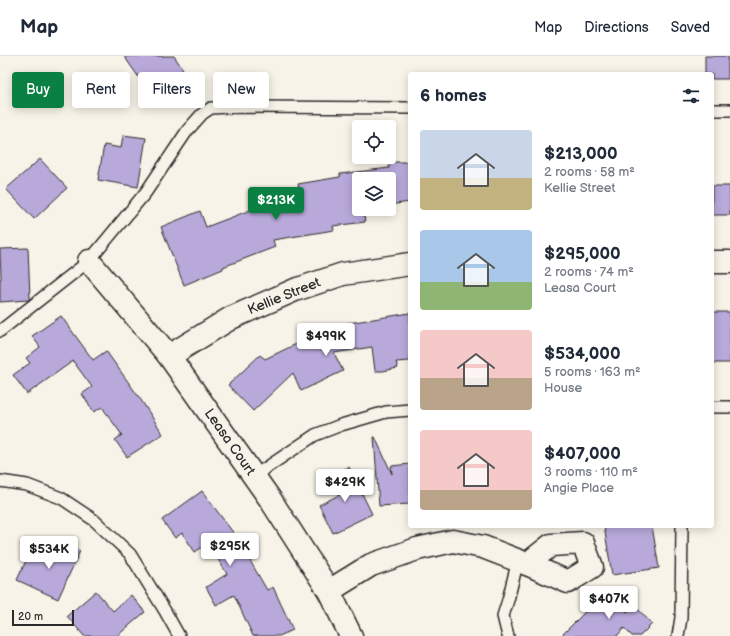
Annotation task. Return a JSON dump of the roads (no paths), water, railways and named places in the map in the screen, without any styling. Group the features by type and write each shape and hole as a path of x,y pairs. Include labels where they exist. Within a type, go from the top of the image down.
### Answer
{"street":[{"name":"Leasa Court","path":"89,261 169,356 254,476 329,591 351,636"},
{"path":"714,262 730,262"},
{"name":"Kellie Street","path":"169,356 231,318 295,290 343,274 408,264"},
{"path":"329,591 371,564 416,549 453,541 483,547 522,562"}],"lane":[{"path":"0,331 89,261 146,192 187,131 202,114 211,108 408,108"},
{"path":"714,110 730,110"},
{"path":"714,407 730,406"},
{"path":"254,476 316,435 340,424 386,412 408,410"},
{"path":"0,481 27,485 60,498 94,520 130,554 179,636"},
{"path":"678,636 681,618 682,528"},
{"path":"508,636 503,616 522,562"}]}
